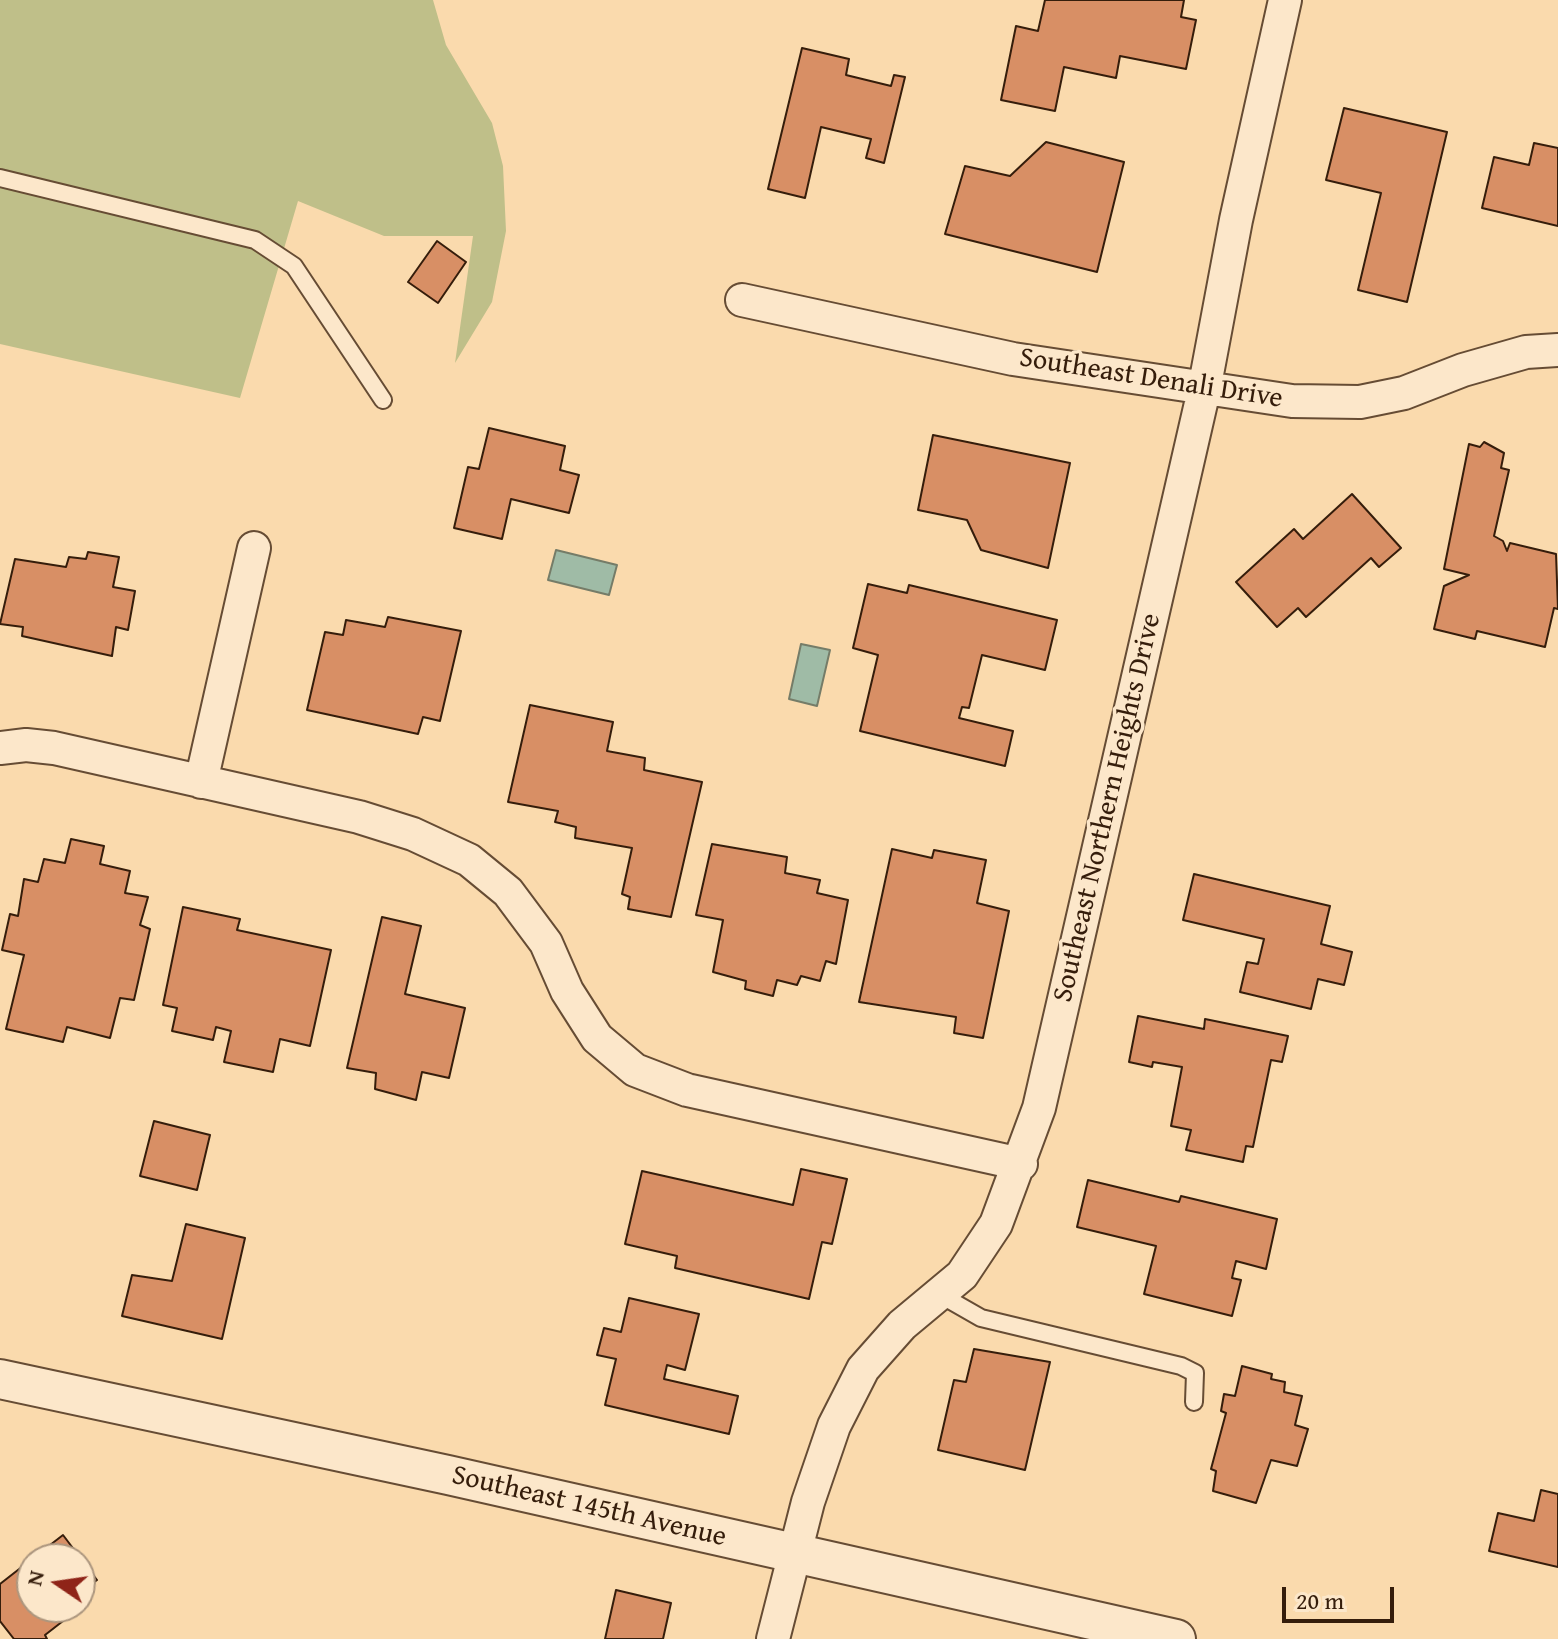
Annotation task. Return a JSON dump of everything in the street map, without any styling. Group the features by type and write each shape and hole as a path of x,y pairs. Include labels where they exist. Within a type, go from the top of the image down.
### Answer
{"street":[{"name":"Southeast Northern Heights Drive","path":"773,1639 793,1553 834,1426 863,1369 902,1325 962,1275 996,1224 1021,1164 1039,1108 1204,390 1236,220 1285,0"},
{"name":"Southeast Denali Drive","path":"742,300 1013,359 1292,401 1360,402 1404,393 1463,370 1526,352 1558,350"},
{"path":"201,782 254,548"},
{"path":"0,748 26,745 54,748 359,817 413,834 469,860 508,892 546,943 567,991 597,1038 635,1070 687,1090 1021,1164"},
{"name":"Southeast 145th Avenue","path":"0,1379 1166,1638"}],"lane":[{"path":"0,178 255,240 294,266 383,400"},
{"path":"939,1294 981,1318 1181,1366 1195,1373 1194,1402"}],"green space":[{"path":"0,0 433,0 446,45 492,123 503,166 506,231 492,302 455,363 473,236 384,236 298,201 240,398 0,344"}],"shaded area":[{"path":"556,550 617,565 609,595 548,580"},
{"path":"801,644 830,650 817,706 789,699"}],"building":[{"path":"1045,0 1184,0 1181,17 1196,20 1186,69 1120,56 1116,78 1064,67 1055,111 1001,100 1016,26 1038,31"},
{"path":"802,48 849,59 846,75 891,86 894,75 905,77 884,163 866,158 871,139 821,127 805,198 768,189"},
{"path":"1344,108 1447,132 1407,302 1358,290 1381,193 1326,180"},
{"path":"1046,142 1124,162 1097,272 945,234 965,166 1010,176"},
{"path":"1534,143 1558,148 1558,226 1482,208 1494,157 1529,165"},
{"path":"437,241 466,262 438,303 408,282"},
{"path":"489,428 565,446 560,470 579,475 569,513 511,499 502,539 454,528 468,467 479,469"},
{"path":"933,435 1070,463 1048,568 981,550 967,520 918,510"},
{"path":"1484,442 1504,453 1501,468 1509,470 1494,536 1503,541 1507,551 1510,543 1556,554 1558,609 1554,608 1545,647 1477,631 1475,639 1434,629 1444,586 1469,575 1444,569 1469,444 1480,447"},
{"path":"1352,494 1401,548 1379,567 1371,558 1306,617 1298,608 1277,627 1236,582 1294,529 1303,539"},
{"path":"88,552 119,557 113,587 135,591 128,630 116,627 112,656 22,636 23,627 0,624 15,559 66,567 69,557 86,559"},
{"path":"868,584 907,593 909,585 1057,620 1045,670 982,655 969,708 962,707 959,718 1013,731 1005,766 860,731 878,655 853,648"},
{"path":"388,617 461,631 440,721 423,717 418,734 307,710 325,632 343,635 346,620 385,627"},
{"path":"530,705 613,722 607,751 645,758 644,770 702,782 671,917 628,909 630,897 622,894 632,848 575,838 576,827 555,822 558,811 508,802"},
{"path":"71,839 104,846 100,864 130,871 125,893 148,897 140,925 150,929 134,1000 120,998 110,1038 67,1027 63,1042 6,1029 24,955 2,950 10,914 18,916 24,879 38,882 44,859 65,863"},
{"path":"712,844 787,857 785,873 820,880 817,893 848,900 836,964 826,961 820,981 801,976 797,985 777,980 773,996 745,989 746,981 713,972 723,920 696,915"},
{"path":"892,849 932,858 934,850 986,860 977,903 1009,911 983,1038 954,1033 956,1017 859,1002"},
{"path":"1194,874 1330,906 1321,944 1352,952 1344,985 1318,979 1311,1009 1240,992 1247,962 1258,964 1264,939 1183,920"},
{"path":"183,907 240,919 237,930 331,950 310,1046 280,1039 273,1072 224,1062 231,1031 216,1027 213,1040 172,1031 177,1008 163,1005"},
{"path":"382,917 421,926 405,994 465,1008 449,1078 422,1072 416,1100 375,1089 376,1073 347,1068"},
{"path":"1138,1016 1204,1029 1205,1019 1288,1036 1282,1062 1271,1060 1253,1147 1246,1146 1243,1162 1186,1150 1191,1130 1171,1126 1182,1067 1153,1062 1152,1067 1129,1062"},
{"path":"154,1121 210,1135 197,1190 140,1176"},
{"path":"801,1169 847,1179 832,1244 822,1242 809,1299 675,1268 677,1256 625,1244 642,1171 793,1205"},
{"path":"1088,1180 1179,1202 1181,1196 1277,1219 1266,1269 1236,1261 1232,1278 1241,1280 1232,1316 1144,1294 1156,1246 1077,1227"},
{"path":"186,1224 245,1238 222,1339 122,1316 132,1275 172,1281"},
{"path":"629,1298 699,1314 685,1370 667,1365 664,1379 738,1396 729,1434 605,1405 616,1359 597,1355 604,1328 621,1332"},
{"path":"974,1349 1050,1362 1025,1470 938,1450 954,1380 966,1382"},
{"path":"1242,1366 1272,1374 1271,1379 1285,1382 1284,1392 1302,1396 1295,1425 1308,1429 1297,1466 1271,1460 1256,1503 1213,1491 1216,1471 1211,1469 1226,1413 1221,1411 1224,1394 1235,1396"},
{"path":"1541,1490 1558,1494 1558,1567 1489,1551 1498,1513 1534,1521"},
{"path":"63,1535 69,1543 53,1543"},
{"path":"16,1572 16,1623 60,1623 45,1635 47,1639 14,1639 0,1621 0,1584"},
{"path":"616,1590 671,1603 663,1639 605,1639"}]}
